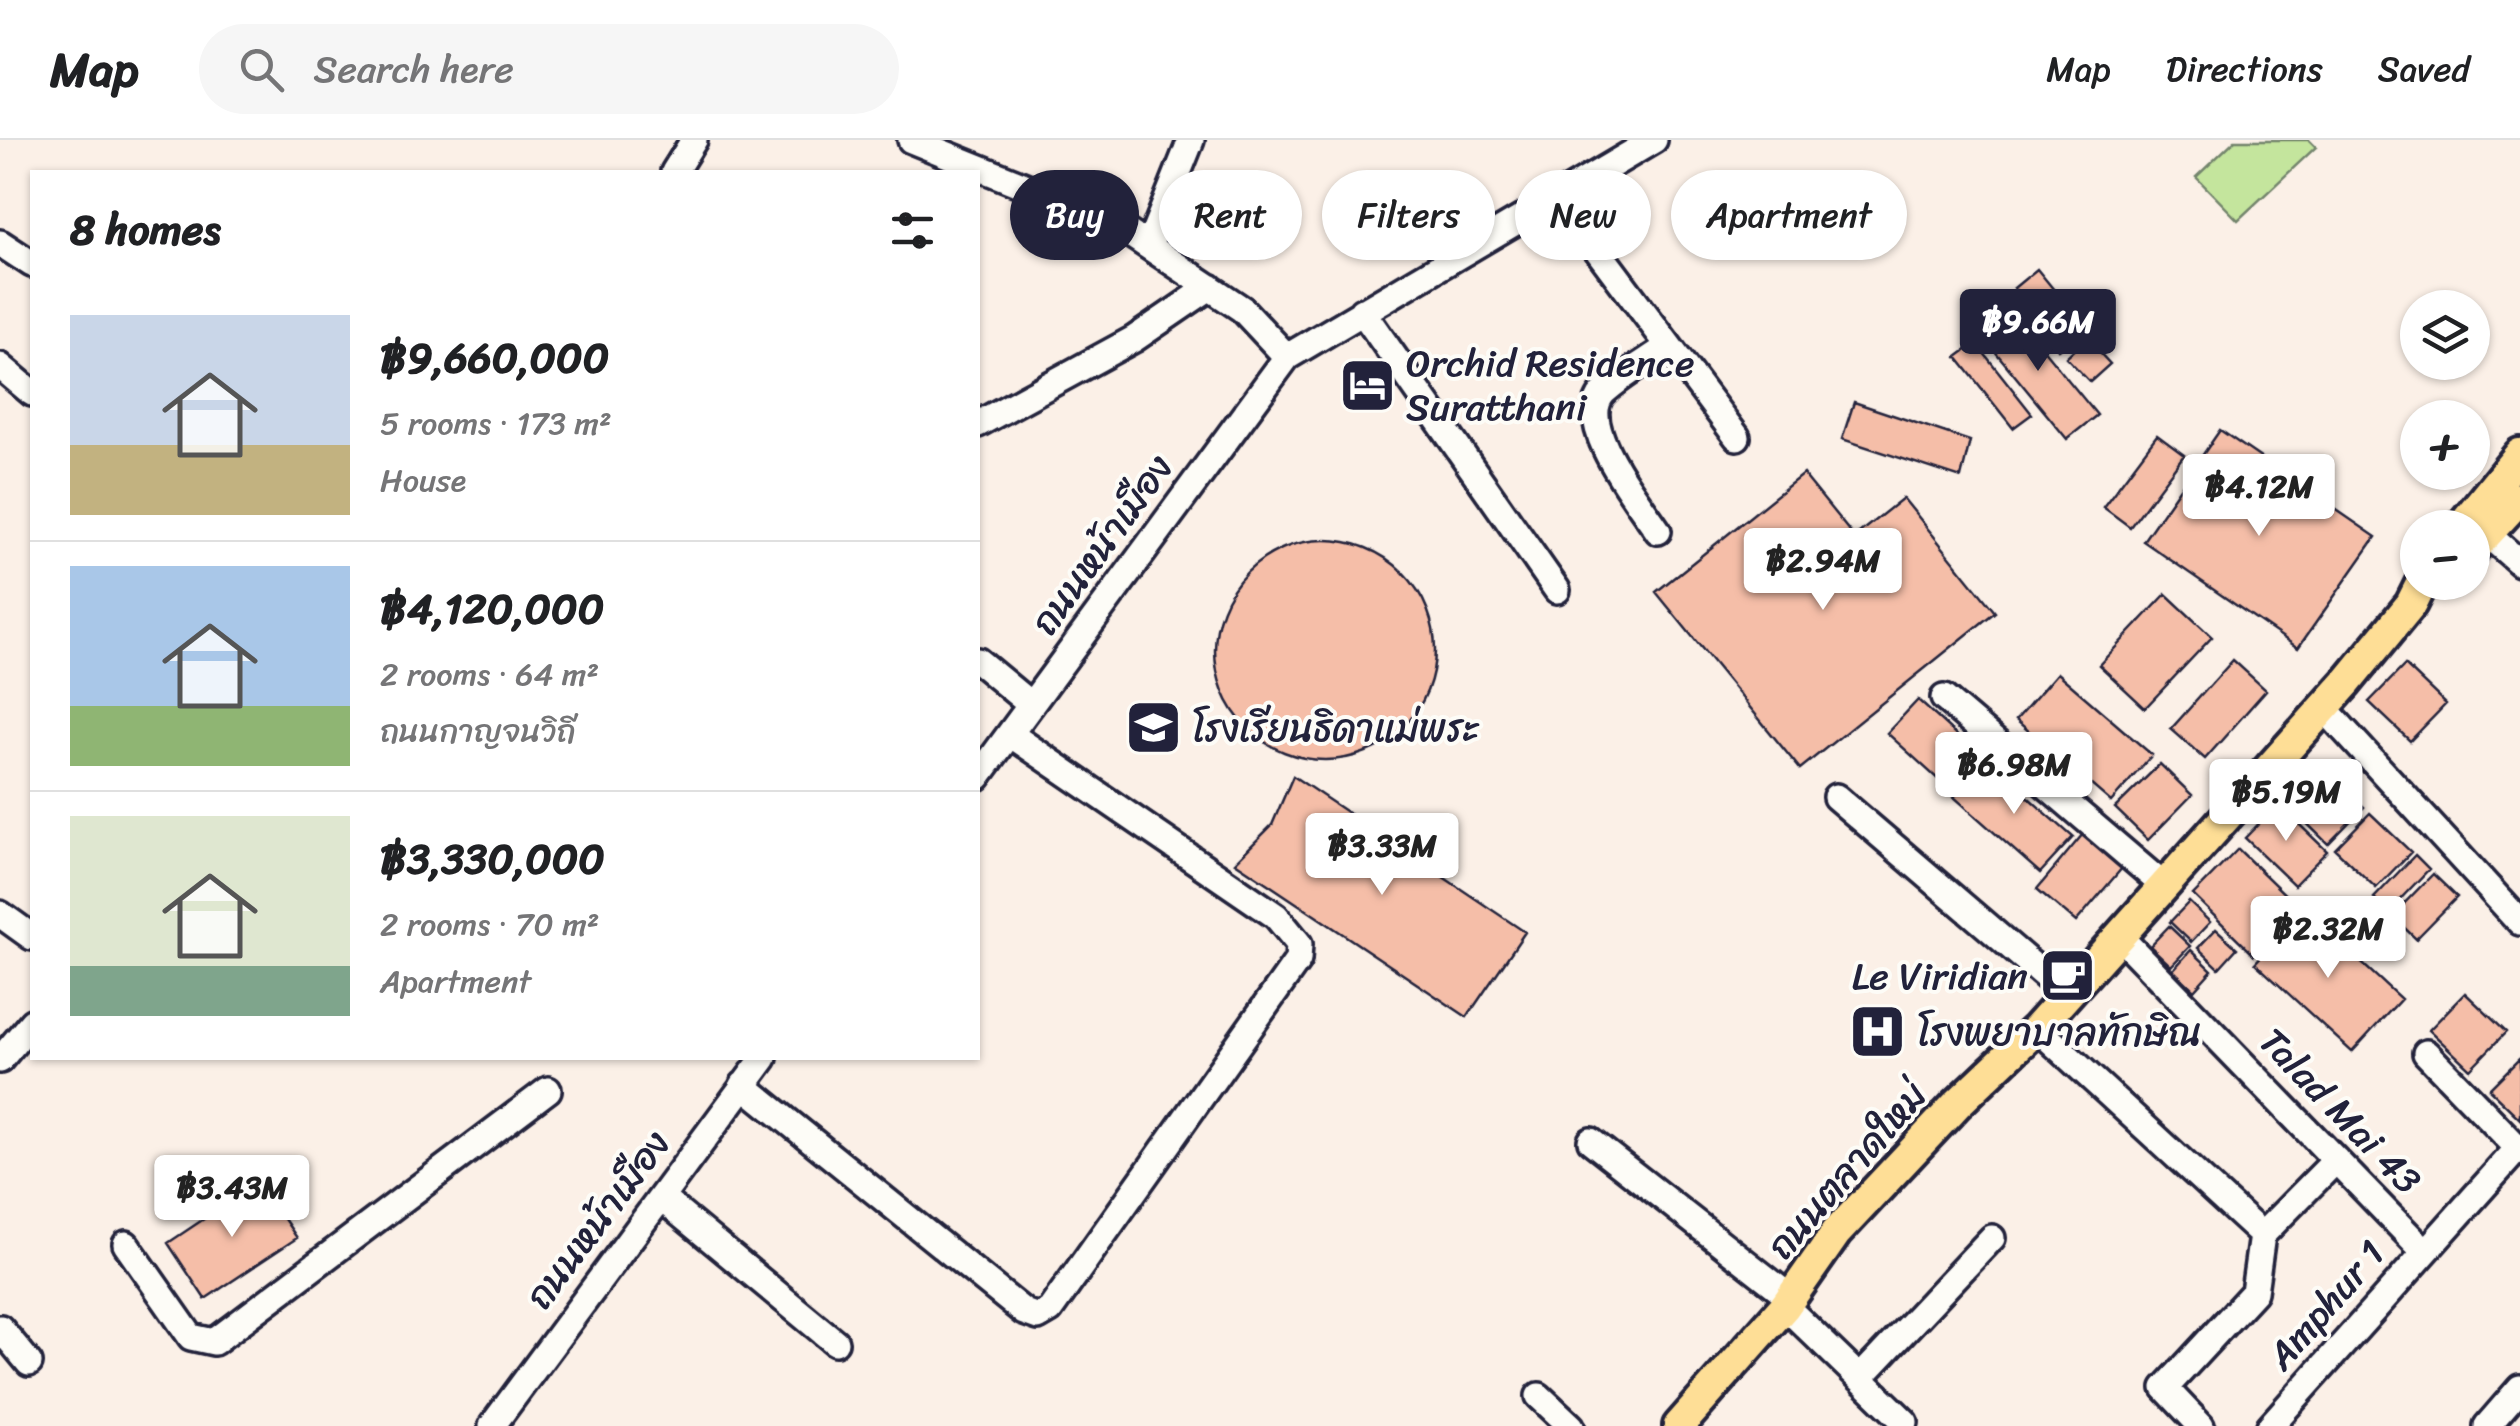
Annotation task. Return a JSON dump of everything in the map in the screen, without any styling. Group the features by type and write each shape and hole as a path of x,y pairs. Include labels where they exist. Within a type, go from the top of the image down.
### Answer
{"main road":[{"path":"2488,510 2520,454"},
{"path":"2490,526 2517,508"},
{"name":"ถนนตลาดใหม่","path":"1678,1426 1788,1302 1836,1233 1956,1105 2037,1028 2324,708 2411,600"}],"street":[{"path":"675,170 694,140"},
{"path":"911,140 931,162 956,170"},
{"path":"1148,245 1191,140"},
{"path":"1602,170 1654,140"},
{"path":"980,178 1109,220 1242,309 1287,357 1515,221"},
{"path":"0,243 30,263"},
{"path":"1604,260 1737,438"},
{"path":"980,423 1134,338 1210,286"},
{"path":"1362,311 1556,590"},
{"path":"1658,531 1598,438 1596,411 1603,393 1668,346"},
{"name":"ถนนหน้าเมือง","path":"980,774 1287,357"},
{"path":"0,366 30,391"},
{"path":"2490,546 2520,563"},
{"path":"980,663 1031,705"},
{"path":"1944,698 2164,886"},
{"path":"2324,708 2520,922"},
{"path":"743,1085 1024,1312 1038,1317 1050,1310 1298,960 1300,944 1276,916 1010,734"},
{"path":"1836,797 2066,994"},
{"path":"0,914 30,936"},
{"name":"Talad Mai 43","path":"2119,936 2424,1251"},
{"path":"0,1060 30,1024"},
{"path":"2037,1028 2262,1235"},
{"path":"2426,1052 2519,1147"},
{"name":"ถนนหน้าเมือง","path":"497,1424 762,1060"},
{"path":"126,1244 191,1337 214,1342 548,1090"},
{"path":"1590,1141 1788,1302 1905,1422"},
{"name":"Amphur 1","path":"2270,1426 2519,1147"},
{"path":"2201,1426 2165,1388 2254,1292 2262,1235 2336,1160"},
{"path":"661,1198 835,1342"},
{"path":"1860,1378 1992,1238"},
{"path":"0,1328 30,1363"},
{"path":"2487,1426 2520,1388"},
{"path":"1539,1396 1571,1426"}],"green space":[{"path":"2235,140 2309,140 2316,147 2238,220 2196,177"}],"building":[{"path":"2037,269 2059,296 2037,315 2014,288"},
{"path":"2065,299 2086,329 2058,349 2037,320"},
{"path":"2010,309 2097,415 2067,439 1980,333"},
{"path":"2086,338 2110,364 2090,382 2066,357"},
{"path":"1976,343 2032,414 2013,428 1957,357"},
{"path":"1854,402 1970,441 1961,478 1842,439"},
{"path":"2220,430 2376,537 2298,648 2143,541"},
{"path":"2157,435 2184,455 2130,527 2103,507"},
{"path":"1803,474 1854,537 1903,498 1995,612 1800,769 1656,592"},
{"path":"1325,540 1367,549 1402,573 1426,608 1435,650 1426,692 1402,727 1367,751 1325,760 1283,751 1248,727 1224,692 1215,650 1224,608 1248,573 1283,549"},
{"path":"2166,594 2212,637 2145,708 2099,665"},
{"path":"2233,660 2266,690 2205,759 2171,729"},
{"path":"2405,665 2446,704 2410,741 2369,702"},
{"path":"2057,673 2152,755 2111,802 2016,720"},
{"path":"1918,700 1972,749 1941,782 1887,733"},
{"path":"1987,761 2073,837 2040,873 1954,797"},
{"path":"2160,764 2192,795 2148,840 2115,808"},
{"path":"2323,768 2364,807 2328,844 2287,804"},
{"path":"1293,776 1525,932 1467,1017 1235,862 1272,825"},
{"path":"2278,804 2327,851 2294,885 2245,838"},
{"path":"2370,813 2411,852 2376,888 2335,849"},
{"path":"2083,834 2123,867 2076,922 2037,889"},
{"path":"2238,849 2300,909 2254,955 2193,895"},
{"path":"2415,855 2429,869 2388,912 2374,898"},
{"path":"2433,874 2457,897 2416,939 2392,916"},
{"path":"2189,902 2210,922 2191,942 2170,922"},
{"path":"2304,910 2401,999 2352,1052 2255,963"},
{"path":"2169,926 2190,946 2171,966 2150,946"},
{"path":"2216,929 2237,948 2219,968 2198,948"},
{"path":"2191,950 2212,970 2194,990 2173,970"},
{"path":"2465,993 2506,1032 2470,1069 2429,1030"},
{"path":"2520,1058 2520,1119 2489,1089"},
{"path":"259,1182 297,1238 205,1299 168,1243"}],"place":[{"name":"Orchid Residence Suratthani","path":"1367,385"},
{"name":"โรงเรียนธิดาแม่พระ","path":"1153,728"},
{"name":"Le Viridian","path":"2067,976"},
{"name":"โรงพยาบาลทักษิณ","path":"1878,1032"}]}
